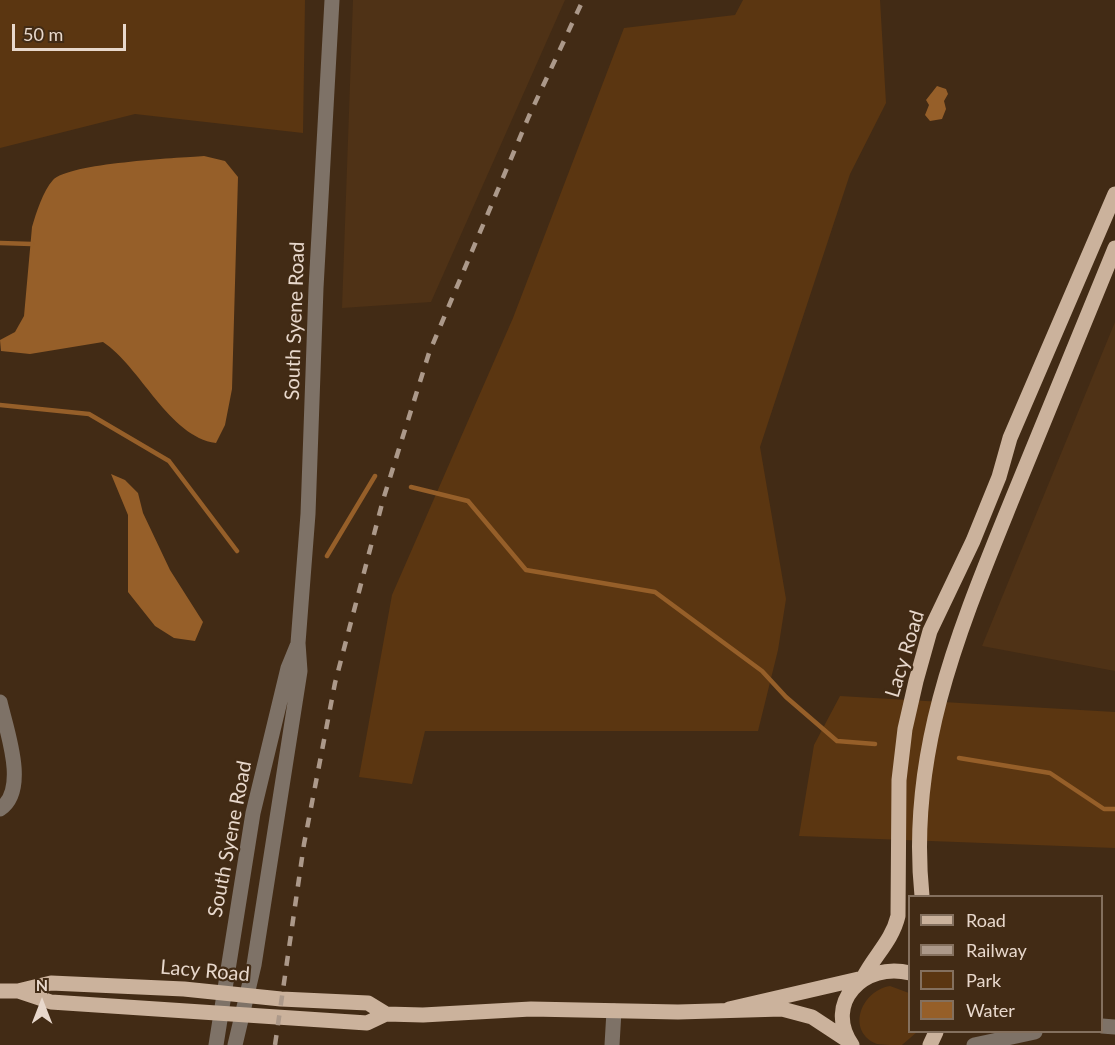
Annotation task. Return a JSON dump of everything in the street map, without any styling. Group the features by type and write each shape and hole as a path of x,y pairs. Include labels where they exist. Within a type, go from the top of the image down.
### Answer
{"main road":[{"name":"Lacy Road","path":"729,1009 863,978 870,963 885,946 898,916 899,780 905,729 930,632 973,542 999,477 1010,438 1115,194"},
{"path":"922,895 920,861 925,758 936,707 972,597 1115,248"},
{"path":"851,1044 844,1023 844,1009 849,995 863,978 882,970 908,973"},
{"name":"Lacy Road","path":"0,991 18,991 51,983 223,993 368,1002 386,1014"},
{"name":"Lacy Road","path":"18,991 51,1002 367,1023 386,1014 423,1015 531,1009 614,1011 782,1009 812,1017 851,1044"}],"street":[{"name":"South Syene Road","path":"235,1045 254,965 293,730 300,670 298,643 308,514 316,288 332,0"},
{"name":"South Syene Road","path":"216,1045 253,813 288,668 298,643"},
{"path":"0,702 15,765 13,787 6,805 0,809"},
{"path":"612,1045 614,1011"},
{"path":"974,1045 1030,1033"}],"shaded area":[{"path":"353,0 565,0 431,302 342,308"},
{"path":"1115,322 1115,671 982,646"}],"green space":[{"path":"0,0 305,0 303,133 135,114 0,148"},
{"path":"743,0 880,0 886,103 850,174 760,447 786,599 778,650 758,731 425,731 412,784 359,777 392,595 513,318 624,28 735,15"},
{"path":"840,696 1115,712 1115,848 799,836 814,745"},
{"path":"890,986 908,993 908,1033 916,1033 902,1045 877,1044 867,1038 862,1031 861,1012 871,995"}],"water":[{"path":"937,86 946,89 948,94 944,101 946,109 942,119 930,121 925,115 929,105 926,100"},
{"path":"204,156 225,161 238,177 232,389 225,425 216,443 199,438 169,415 130,367 103,342 30,354 1,351 0,340 15,332 24,316 32,227 43,196 53,180 63,174 101,165"},
{"path":"111,474 125,480 138,493 143,513 170,570 203,622 195,641 174,638 155,626 128,592 128,515"}],"waterway":[{"path":"0,243 32,244"},
{"path":"0,405 89,414 169,461 237,551"},
{"path":"327,556 375,476"},
{"path":"411,487 468,501 526,570 655,592 762,671 786,697 837,741 875,744"},
{"path":"959,758 1050,773 1104,809 1115,809"}],"railway":[{"path":"275,1045 304,844 335,683 383,500 429,353 529,116 583,0"}]}
